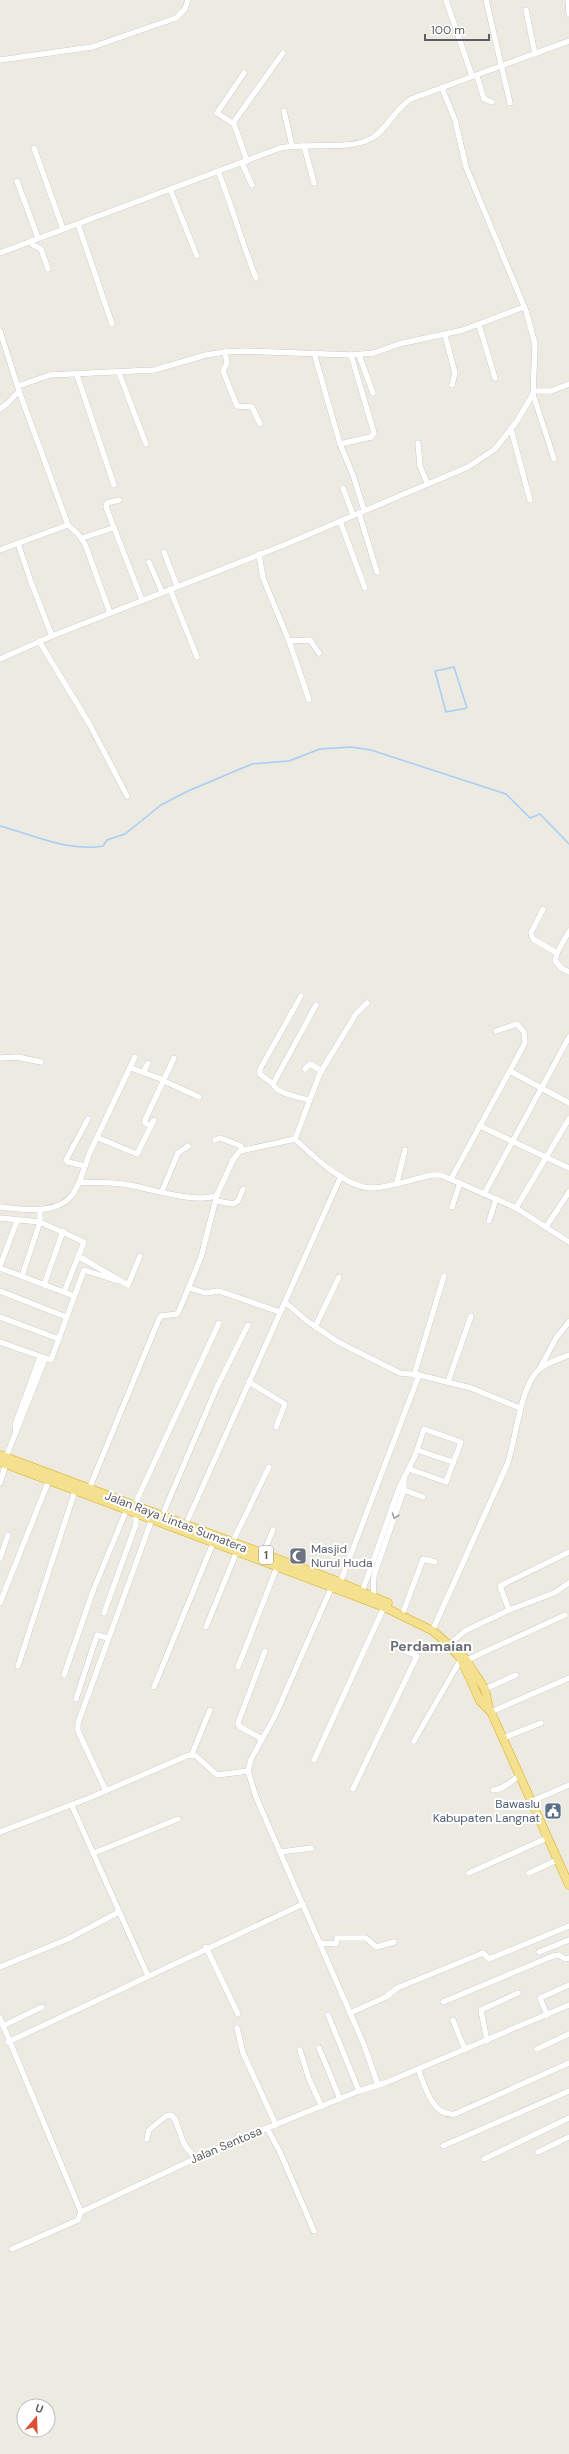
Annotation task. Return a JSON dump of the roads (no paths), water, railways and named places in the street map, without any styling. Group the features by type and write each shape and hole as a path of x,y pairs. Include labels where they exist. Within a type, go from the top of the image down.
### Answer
{"highway":[{"name":"Jalan Raya Lintas Sumatera","path":"3,1460 88,1489 135,1509 152,1519 263,1554 335,1583 433,1631 464,1659 480,1701 490,1710"},
{"name":"Jalan Raya Lintas Sumatera","path":"3,1460 126,1511 135,1509 162,1516 213,1543 277,1567 362,1592 404,1610 434,1628 452,1642 485,1689 490,1710 569,1884"}],"street":[{"path":"0,60 92,47 176,18 185,9 188,0"},
{"path":"446,0 484,99 492,102"},
{"path":"486,0 510,103"},
{"path":"568,0 569,14"},
{"path":"526,10 535,54"},
{"path":"0,253 218,171 292,146 346,145 365,141 380,131 403,104 569,41"},
{"path":"233,123 284,53"},
{"path":"244,73 218,111 218,115 233,123 252,185"},
{"path":"442,88 455,120 466,167 524,307 535,344 533,392 554,459"},
{"path":"284,111 292,146"},
{"path":"304,146 314,183"},
{"path":"34,148 63,229"},
{"path":"218,171 235,213 244,250 256,278"},
{"path":"17,181 38,238"},
{"path":"170,189 197,256"},
{"path":"78,224 112,324"},
{"path":"32,241 33,245 41,249 48,269"},
{"path":"0,409 8,404 18,388 42,377 119,374 154,370 206,355 225,352 244,351 359,355 380,351 408,342 445,336 479,325 524,307"},
{"path":"479,325 495,378"},
{"path":"0,330 18,388 68,525 82,538 110,613"},
{"path":"445,336 455,372 452,385"},
{"path":"225,352 227,363 222,371 236,406 252,406 260,424"},
{"path":"314,353 340,444 353,475 377,572"},
{"path":"340,444 370,437 374,432 351,355"},
{"path":"359,355 372,393"},
{"path":"119,374 146,444"},
{"path":"77,375 114,485"},
{"path":"533,392 550,391 569,384"},
{"path":"1,657 259,554 478,462 495,449 511,429 533,392"},
{"path":"511,429 530,500"},
{"path":"418,443 420,466 427,483"},
{"path":"343,488 353,515"},
{"path":"119,500 106,504 113,528 142,600"},
{"path":"340,520 365,588"},
{"path":"0,550 68,525"},
{"path":"82,538 113,528"},
{"path":"18,543 30,582 52,636"},
{"path":"164,552 178,586"},
{"path":"259,554 263,578 289,641 309,700"},
{"path":"149,562 162,592"},
{"path":"170,589 197,657"},
{"path":"289,641 310,640 319,652"},
{"path":"39,641 90,725 127,796"},
{"path":"543,909 531,936 557,953"},
{"path":"569,931 557,953 555,960 558,965 569,972"},
{"path":"301,996 260,1069 260,1074 273,1084 275,1088 309,1100"},
{"path":"295,1139 309,1100 322,1071 356,1014 367,1003"},
{"path":"273,1084 316,1005"},
{"path":"451,1179 510,1071 526,1037 520,1026 517,1024 496,1031"},
{"path":"484,1194 569,1037"},
{"path":"0,1058 17,1057 41,1062"},
{"path":"0,1207 40,1210 67,1200 72,1195 79,1183 85,1166 135,1057"},
{"path":"151,1126 145,1123 145,1120 174,1058"},
{"path":"144,1071 148,1063"},
{"path":"305,1069 310,1064 322,1071"},
{"path":"131,1068 144,1071 199,1097"},
{"path":"510,1071 569,1103"},
{"path":"85,1166 68,1162 66,1160 88,1119"},
{"path":"516,1208 569,1119"},
{"path":"98,1138 137,1154 154,1120"},
{"path":"480,1126 569,1168"},
{"path":"215,1140 220,1138 241,1146 242,1149"},
{"path":"88,1489 159,1319 164,1315 177,1314 190,1288 217,1198 233,1160 242,1149 295,1139"},
{"path":"295,1139 319,1162 357,1185 372,1188 436,1174 451,1179 516,1208 569,1242"},
{"path":"162,1191 178,1153 188,1146"},
{"path":"397,1182 405,1150"},
{"path":"184,1528 342,1176"},
{"path":"79,1183 121,1183 198,1198 217,1198 232,1204 238,1201 243,1189"},
{"path":"452,1207 460,1183"},
{"path":"546,1227 569,1192"},
{"path":"489,1221 496,1199"},
{"path":"22,1276 40,1222 40,1210"},
{"path":"0,1218 17,1221 40,1222 63,1230 84,1242 64,1292"},
{"path":"17,1221 0,1267 74,1296"},
{"path":"44,1285 63,1230"},
{"path":"78,1256 118,1281"},
{"path":"0,1342 51,1360 84,1270 128,1285 140,1256"},
{"path":"378,2085 350,2013 251,1785 248,1771 262,1739 275,1716 335,1583 416,1375 444,1276"},
{"path":"315,1327 339,1277"},
{"path":"190,1288 205,1293 219,1291 280,1312"},
{"path":"0,1291 66,1317"},
{"path":"285,1302 315,1327 338,1342 400,1373 416,1375 471,1388 520,1408"},
{"path":"448,1382 471,1316"},
{"path":"0,1317 59,1339"},
{"path":"434,1628 509,1462 520,1408 535,1374 540,1368 556,1338 569,1322"},
{"path":"104,1613 136,1524 135,1509 219,1323"},
{"path":"162,1516 216,1389 248,1325"},
{"path":"540,1368 569,1355"},
{"path":"0,1483 3,1460 16,1432 16,1425 31,1391 43,1358"},
{"path":"249,1382 285,1404 276,1427"},
{"path":"362,1592 398,1491 417,1450 424,1429 461,1442 446,1482 409,1469"},
{"path":"417,1450 453,1462"},
{"path":"232,1543 269,1467"},
{"path":"373,1597 374,1575 404,1490 404,1479"},
{"path":"0,1603 49,1480"},
{"path":"404,1490 423,1497"},
{"path":"18,1666 75,1491"},
{"path":"64,1675 93,1591 126,1511"},
{"path":"106,1791 78,1727 80,1713 91,1690 108,1638 152,1519"},
{"path":"263,1554 273,1530"},
{"path":"0,1558 8,1535"},
{"path":"154,1687 213,1543"},
{"path":"206,1627 237,1551"},
{"path":"509,1610 500,1586 569,1552"},
{"path":"404,1610 422,1560 435,1562"},
{"path":"238,1667 277,1567"},
{"path":"452,1642 465,1631 509,1610 558,1591 569,1583"},
{"path":"314,1760 384,1607"},
{"path":"414,1741 464,1659 565,1615"},
{"path":"76,1699 98,1635 108,1638"},
{"path":"353,1789 417,1656 398,1648"},
{"path":"262,1739 238,1723 265,1651"},
{"path":"485,1689 516,1674"},
{"path":"490,1710 569,1678"},
{"path":"0,1832 72,1806 192,1754 210,1710"},
{"path":"503,1738 541,1723"},
{"path":"192,1754 217,1775 248,1771"},
{"path":"493,1790 504,1787 520,1776"},
{"path":"532,1801 569,1785"},
{"path":"72,1806 148,1976"},
{"path":"94,1853 178,1819"},
{"path":"469,1873 547,1838"},
{"path":"281,1852 311,1848"},
{"path":"529,1873 557,1860"},
{"path":"8,2042 206,1947 303,1904"},
{"path":"0,1967 68,1939 119,1912"},
{"path":"350,2013 386,1997 397,1988 483,1953 489,1959 569,1926"},
{"path":"320,1943 336,1944 337,1938 366,1938 376,1947 394,1942"},
{"path":"538,1952 569,1940"},
{"path":"206,1947 238,2014"},
{"path":"443,2002 552,1956 558,1954 565,1959 569,1958"},
{"path":"547,2016 540,1998 569,1985"},
{"path":"487,2041 481,2010 518,1993"},
{"name":"Jalan Sentosa","path":"12,2249 78,2220 81,2212 195,2158 487,2041 547,2016 569,2005"},
{"path":"3,2026 42,2008"},
{"path":"328,2015 359,2091"},
{"path":"0,2018 8,2042 81,2212"},
{"path":"453,2020 465,2050"},
{"path":"237,2028 243,2053 276,2125"},
{"path":"537,2049 569,2034"},
{"path":"319,2048 340,2099"},
{"path":"300,2050 309,2079 322,2107"},
{"path":"418,2069 433,2104 439,2111 448,2115 455,2114 569,2063"},
{"path":"443,2146 569,2091"},
{"path":"147,2139 149,2130 166,2116 172,2116 188,2152 195,2158"},
{"path":"484,2159 569,2118"},
{"path":"267,2128 280,2152 314,2231"},
{"path":"538,2152 569,2138"}],"waterway":[{"path":"454,667 467,708 446,712 435,671 454,667"},
{"path":"0,826 64,845 76,847 103,846 107,840 125,834 161,805 188,791 252,764 289,761 320,749 351,747 371,750 506,794 530,818 540,814 569,844"}],"place":[{"name":"Masjid Nurul Huda","path":"298,1556"},
{"name":"Bawaslu Kabupaten Langnat","path":"553,1811"}],"district":[{"name":"Perdamaian","path":"431,1646"}]}
